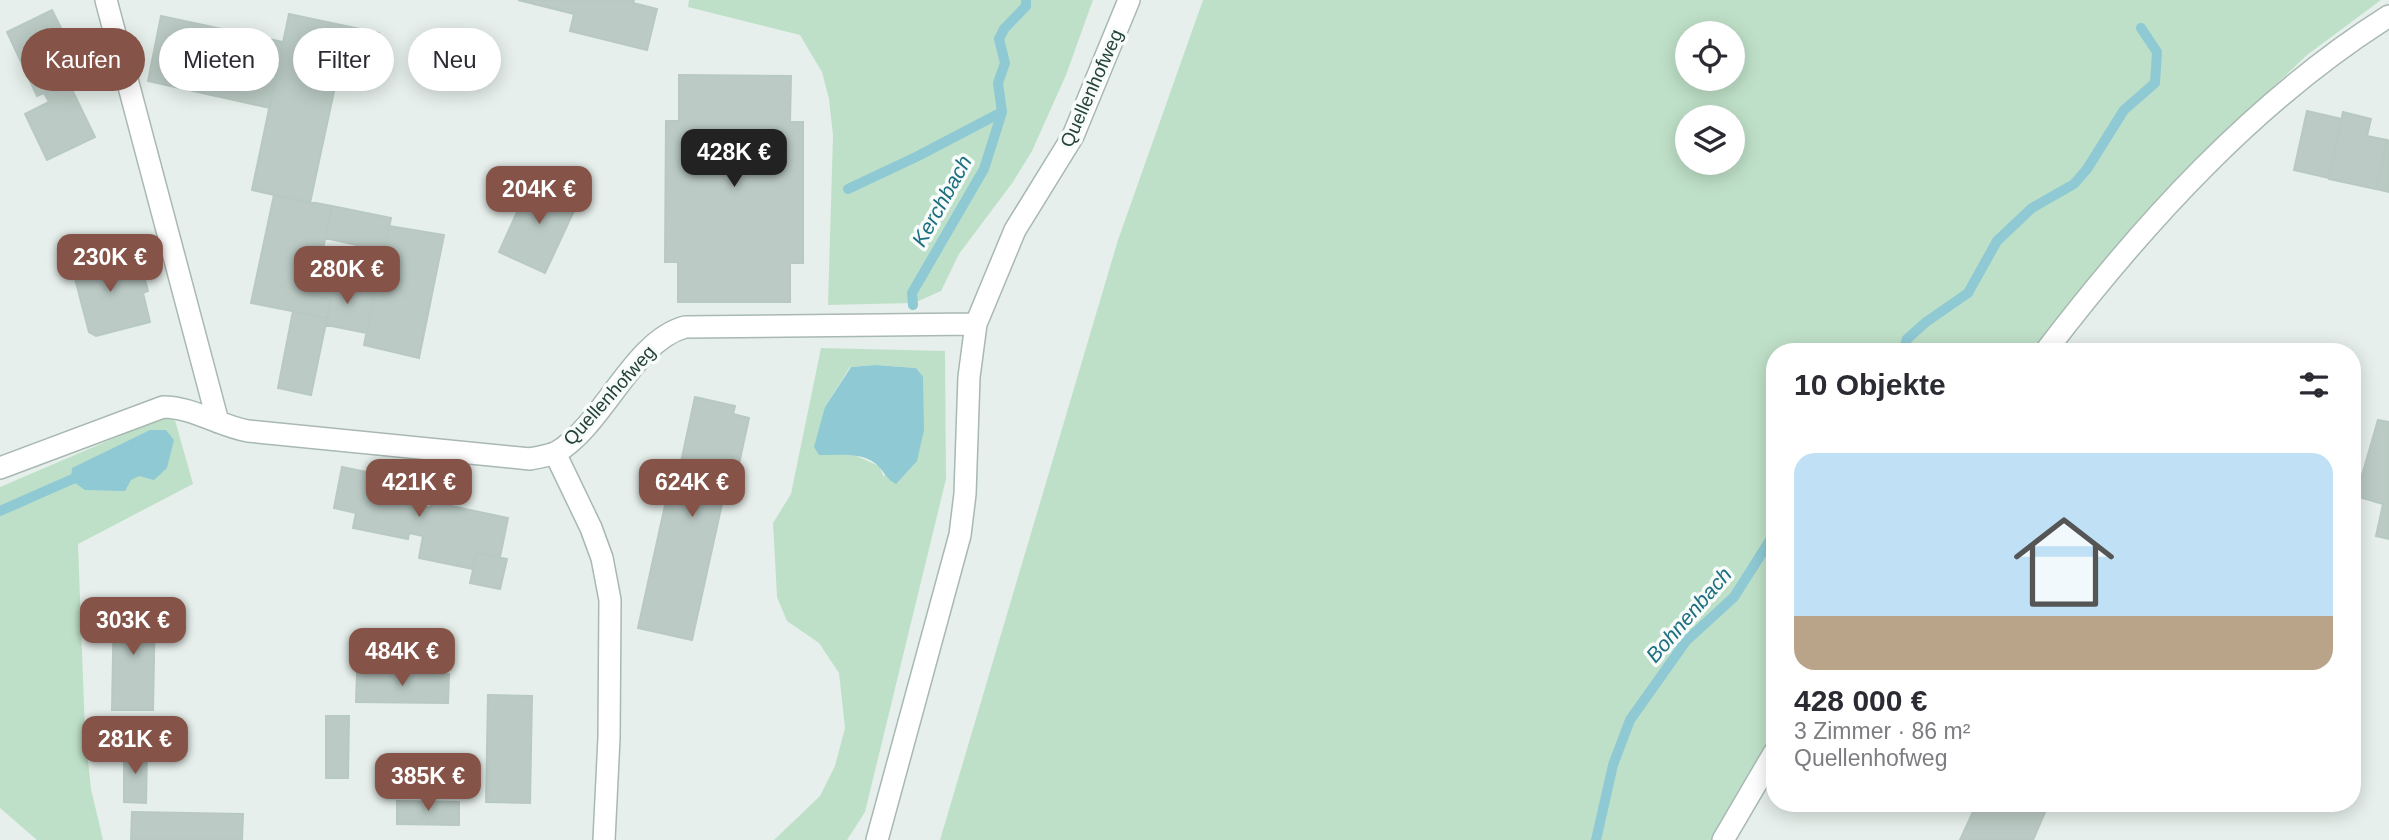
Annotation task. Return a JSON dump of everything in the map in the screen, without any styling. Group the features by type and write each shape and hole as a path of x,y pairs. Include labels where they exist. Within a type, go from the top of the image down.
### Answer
{"street":[{"path":"106,0 218,422"},
{"name":"Quellenhofweg","path":"877,840 960,535 965,494 969,377 976,324 1015,230 1073,136 1129,0"},
{"path":"2052,343 2109,273 2194,178 2302,76 2389,16"},
{"name":"Quellenhofweg","path":"0,468 163,407 177,407 248,431 530,459 555,453 573,439 653,345 673,330 685,327 976,324"},
{"path":"555,453 592,528 602,558 610,600 609,738 604,840"},
{"path":"1723,840 1766,767"}],"green space":[{"path":"689,0 1093,0 1066,75 1032,151 1013,182 959,254 941,291 914,303 828,305 833,135 829,99 822,72 800,35 688,7"},
{"path":"1203,0 2381,0 2307,55 2191,165 2102,265 2056,343 1766,343 1766,775 1728,840 940,840 1118,240"},
{"path":"821,348 945,351 946,479 865,812 847,840 774,840 820,796 835,766 845,728 839,673 819,643 787,621 777,597 773,523 791,494","holes":["875,365 916,368 884,477 879,466 852,454 843,453 825,407 850,367"]},
{"path":"173,413 193,484 78,544 85,732 91,789 103,840 37,840 0,808 0,487"}],"water":[{"path":"875,365 916,368 923,377 924,430 917,461 896,484 874,462 859,456 819,455 814,447 825,407 851,367"},
{"path":"150,430 166,430 174,440 167,468 154,480 139,476 131,480 125,491 85,490 71,480 72,468"}],"building":[{"path":"518,0 634,0 633,3 657,9 647,50 570,31 574,14"},
{"path":"52,10 61,28 21,28 21,62 7,32"},
{"path":"289,14 355,28 293,28 293,91 334,91 310,203 252,190 273,91 279,91 279,62"},
{"path":"161,16 217,28 159,28 159,83 148,81"},
{"path":"279,41 283,42 279,62"},
{"path":"679,75 791,76 790,122 803,122 803,263 790,263 790,302 678,302 678,262 665,262 666,121 679,121"},
{"path":"35,91 73,91 95,137 47,160 25,114 49,102 44,93 37,96"},
{"path":"193,91 273,91 270,108"},
{"path":"2307,111 2342,119 2329,178 2294,170"},
{"path":"2343,112 2371,119 2367,136 2387,140 2376,189 2329,179"},
{"path":"2387,140 2389,141 2389,192 2376,189"},
{"path":"532,179 579,200 545,273 499,252"},
{"path":"274,195 332,206 313,296 331,300 327,318 251,303"},
{"path":"332,206 391,218 384,251 325,238"},
{"path":"389,226 444,235 419,358 364,345"},
{"path":"111,247 117,268 128,265 129,272 137,270 138,278 144,276 148,291 143,293 150,322 96,336 89,332 72,267 91,263 88,254"},
{"path":"316,281 375,293 367,333 326,325 331,300 313,296"},
{"path":"293,311 327,318 311,395 278,388"},
{"path":"695,397 735,406 733,414 749,418 737,473 729,472 692,640 638,628 675,460 681,462"},
{"path":"2378,420 2389,422 2389,539 2376,536 2383,504 2361,497 2361,479"},
{"path":"342,467 420,483 416,504 430,508 432,502 508,518 500,557 477,553 473,569 419,558 423,536 409,533 408,539 353,528 356,513 334,508"},
{"path":"477,553 507,559 500,589 470,583"},
{"path":"114,604 155,605 153,710 112,710"},
{"path":"357,673 449,674 448,703 356,702"},
{"path":"488,695 532,696 530,803 486,802"},
{"path":"326,716 349,716 348,778 326,778"},
{"path":"124,749 147,750 146,803 124,802"},
{"path":"397,801 459,802 459,825 397,824"},
{"path":"132,812 243,814 242,840 131,840"},
{"path":"1973,812 2045,812 2033,840 1960,840"}],"waterway":[{"name":"Kerchbach","path":"913,305 912,293 984,169 1002,112 998,83 1005,63 999,39 1004,29 1026,6 1026,0"},
{"name":"Bohnenbach","path":"1906,343 1926,322 1968,293 1997,241 2032,208 2074,184 2087,169 2124,110 2155,83 2157,52 2141,28"},
{"path":"848,189 1002,112"},
{"path":"0,511 84,474"},
{"name":"Bohnenbach","path":"1596,840 1613,765 1630,720 1686,641 1734,597 1766,547"}]}
